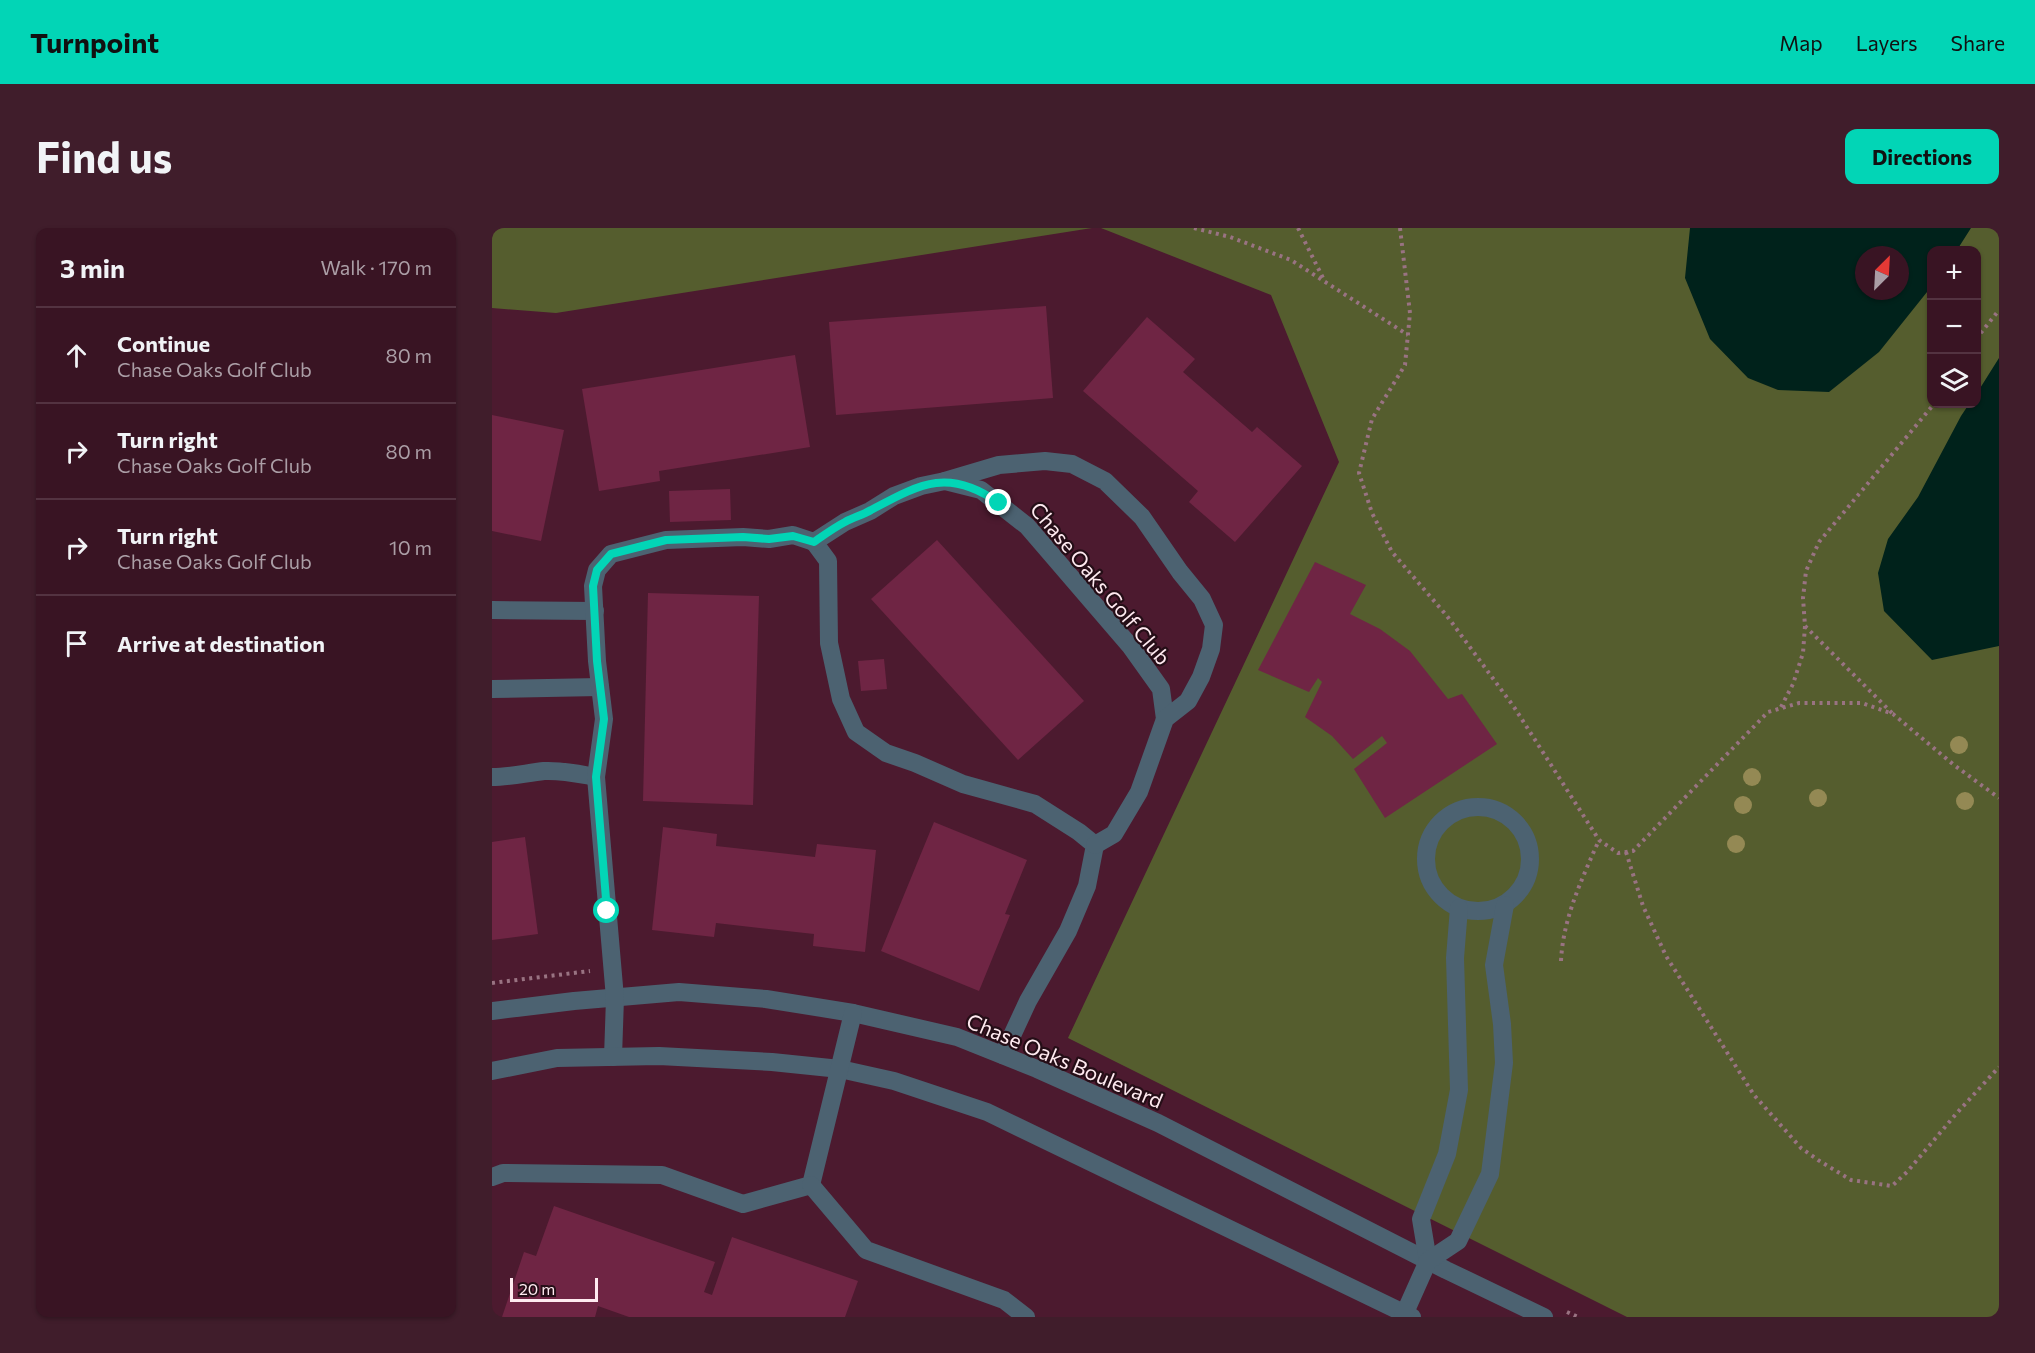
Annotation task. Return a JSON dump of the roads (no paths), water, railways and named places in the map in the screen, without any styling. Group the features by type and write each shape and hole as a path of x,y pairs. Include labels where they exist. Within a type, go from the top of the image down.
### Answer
{"street":[{"name":"Chase Oaks Golf Club","path":"814,542 845,522 870,511 894,496 921,486 999,465 1045,461 1072,464 1105,481 1142,517 1180,572 1202,599 1214,625 1211,650 1201,677 1188,701 1165,719"},
{"name":"Chase Oaks Golf Club","path":"945,481 981,490 1027,526 1131,647 1161,689 1165,719 1139,792 1114,834 1095,845"},
{"path":"613,1057 615,998 596,777 604,719 597,661 593,586 597,570 611,554 666,540 743,537 769,539 793,536 814,542 828,561 829,643 842,699 856,732 886,753 963,784 1035,804 1095,845 1088,886 1068,930 1028,1001 1003,1055"},
{"path":"492,610 595,611"},
{"path":"492,689 600,687"},
{"path":"492,777 514,777 543,771 570,772 596,777"},
{"path":"1481,807 1498,810 1518,823 1529,844 1531,867 1522,889 1505,905 1482,912 1459,908 1442,898 1431,882 1426,864 1427,845 1436,828 1448,816 1464,808 1481,807"},
{"path":"1428,1261 1458,1241 1490,1174 1504,1063 1502,1024 1494,965 1505,905"},
{"path":"492,1071 557,1058 659,1056 772,1062 840,1069 894,1081 987,1112 1407,1316 1428,1261 1421,1219 1446,1154 1459,1090 1455,958 1459,908"},
{"name":"Chase Oaks Boulevard","path":"492,1011 679,992 766,999 853,1013 957,1037 1158,1123 1428,1261 1544,1317"},
{"path":"811,1185 853,1013"},
{"path":"492,1177 503,1173 662,1175 743,1204 811,1185"},
{"path":"811,1185 866,1250 1004,1300 1026,1317"}]}
